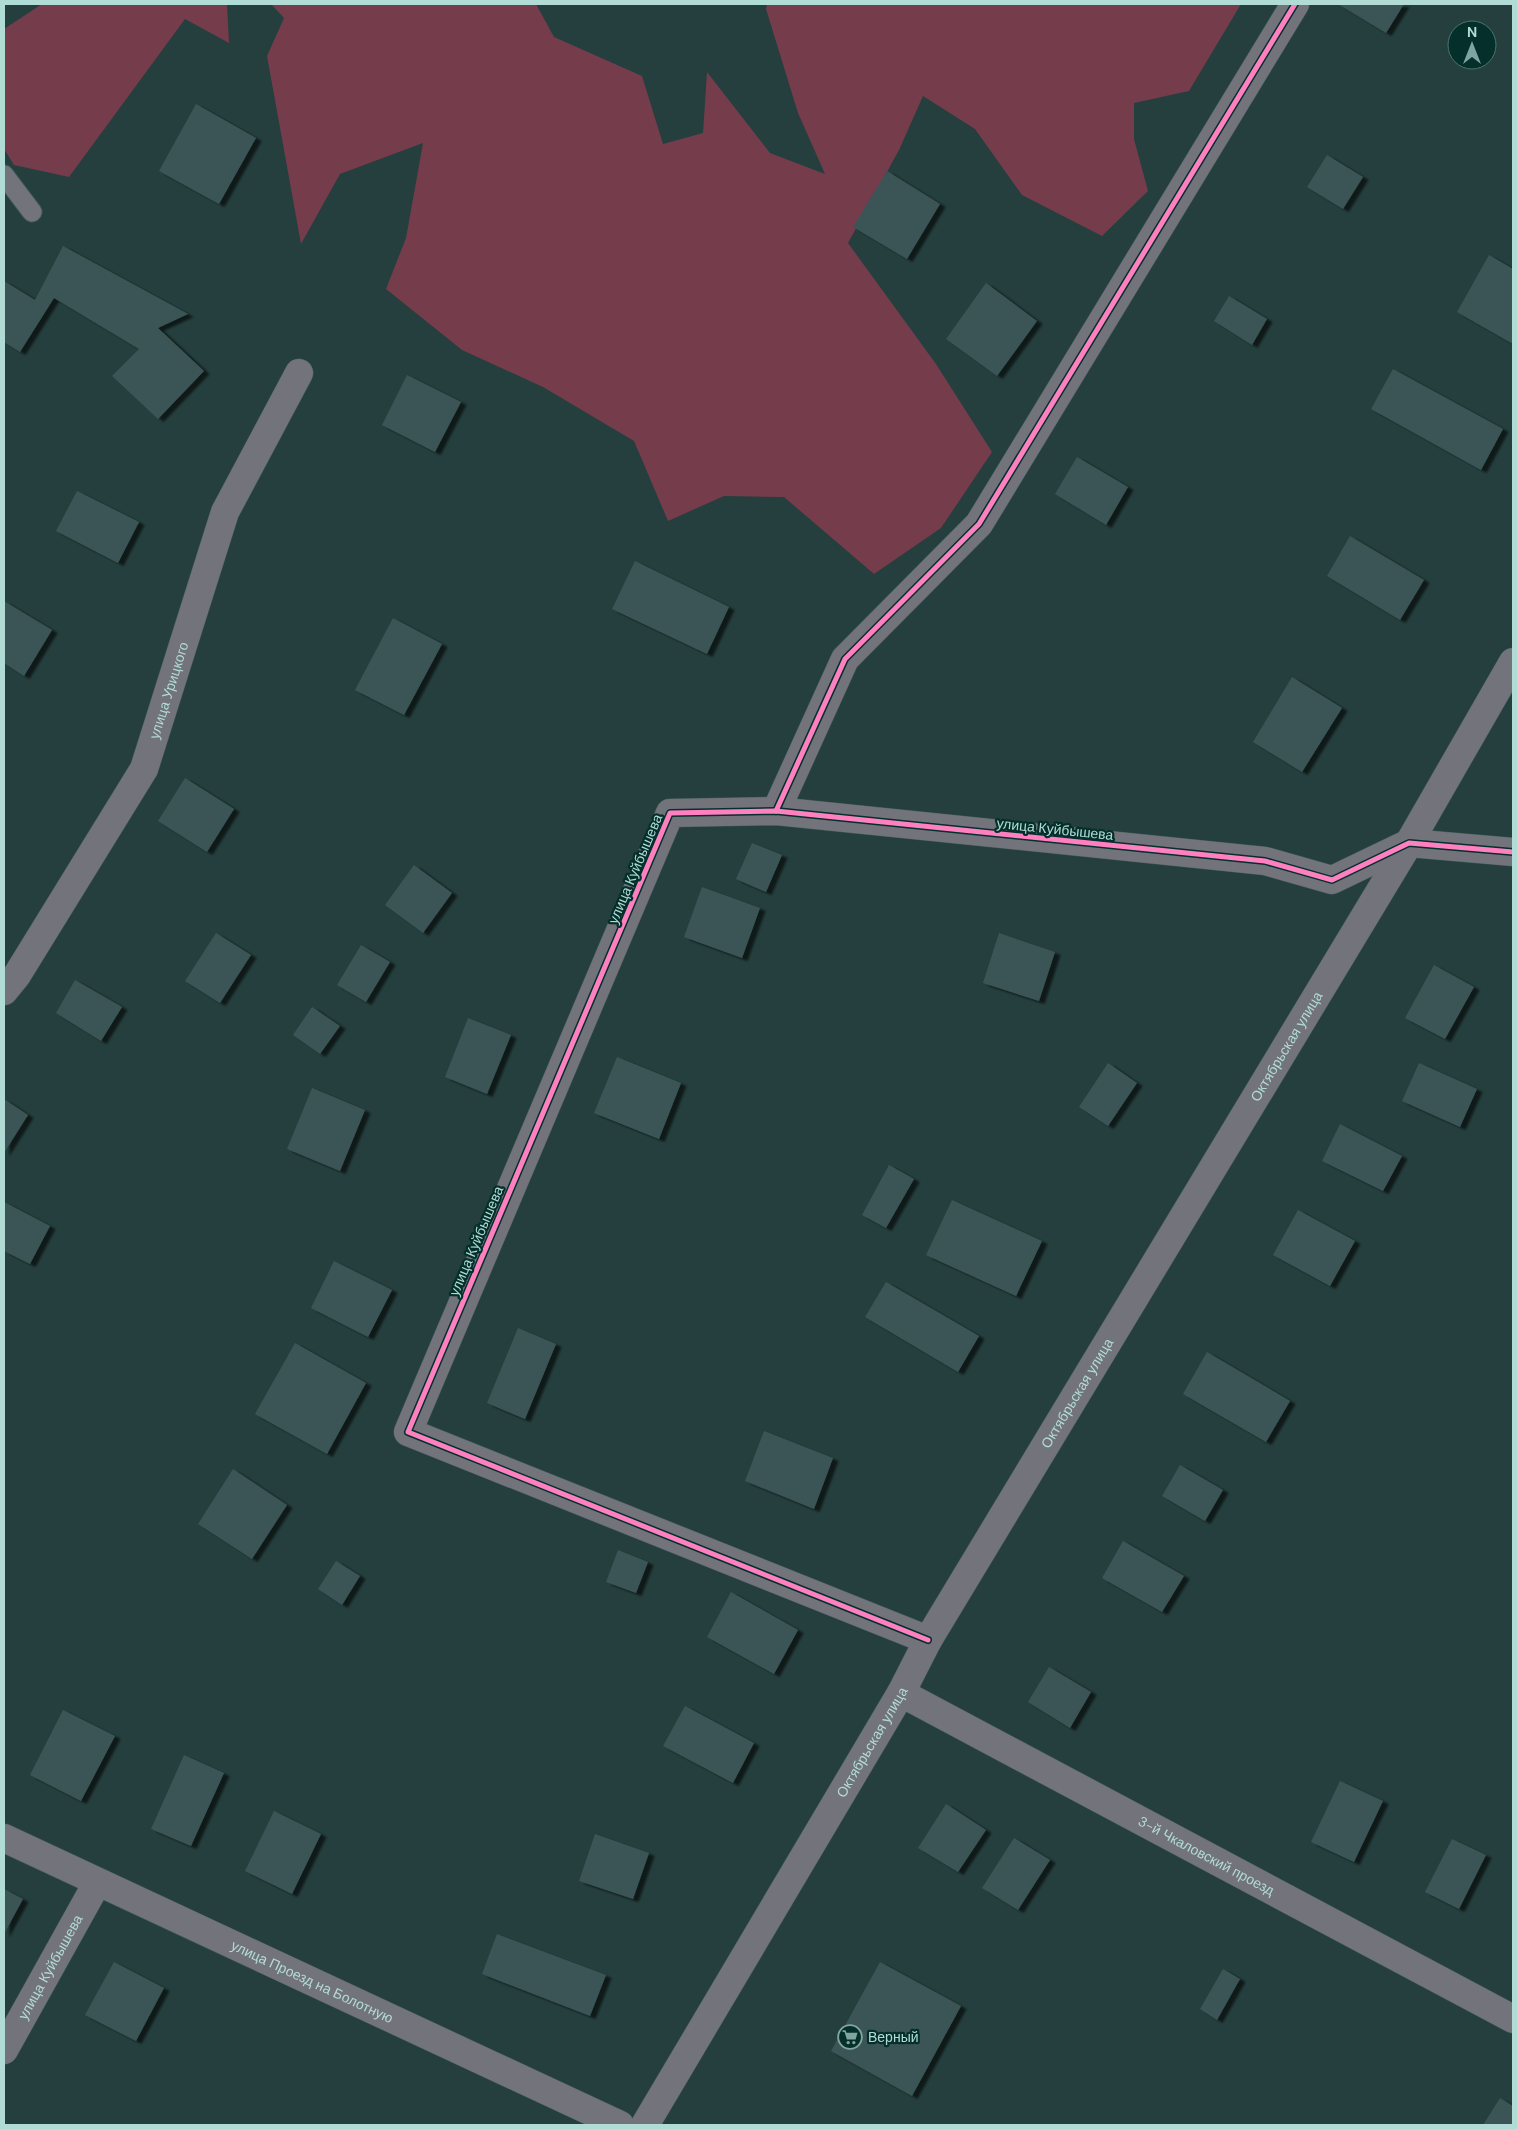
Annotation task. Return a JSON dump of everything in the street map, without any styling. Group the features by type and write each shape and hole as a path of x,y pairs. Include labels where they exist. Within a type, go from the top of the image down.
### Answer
{"street":[{"path":"776,811 845,659 979,524 1295,4"},
{"name":"улица Урицкого","path":"4,991 17,975 144,769 226,512 299,373"},
{"name":"Октябрьская улица","path":"645,2125 901,1693 928,1640 1409,843 1513,662"},
{"name":"улица Куйбышева","path":"928,1640 408,1432 670,813 776,811 1265,861 1332,880 1409,843"},
{"path":"1409,843 1513,852"},
{"name":"3-й Чкаловский проезд","path":"901,1693 1513,2019"},
{"name":"улица Проезд на Болотную","path":"4,1838 620,2125"},
{"name":"улица Куйбышева","path":"4,2050 98,1883"}],"lane":[{"path":"4,175 32,212"}],"shaded area":[{"path":"42,4 227,4 229,43 185,19 69,177 14,165 4,149 4,29"},
{"path":"271,4 536,4 554,37 642,76 663,144 703,133 707,72 770,153 825,174 798,113 766,9 767,4 1241,4 1189,91 1134,103 1134,139 1148,191 1102,236 1022,195 975,129 923,96 899,150 848,243 936,364 992,452 941,528 874,574 784,497 724,496 668,521 634,441 543,387 462,350 386,289 406,238 423,143 340,174 301,244 267,56 284,18"}],"building":[{"path":"1338,4 1404,4 1386,33"},
{"path":"196,104 256,138 219,204 159,171"},
{"path":"1327,155 1363,177 1343,209 1307,187"},
{"path":"887,171 940,204 907,259 853,227"},
{"path":"63,246 188,314 158,328 204,371 158,419 112,376 139,349 54,298 20,352 4,342 4,281 35,300"},
{"path":"1489,255 1513,269 1513,344 1457,312"},
{"path":"986,283 1037,321 997,376 946,339"},
{"path":"1229,296 1267,319 1252,345 1214,321"},
{"path":"1393,369 1503,429 1481,470 1371,409"},
{"path":"407,375 461,402 435,452 382,425"},
{"path":"1077,457 1128,487 1106,525 1055,494"},
{"path":"77,491 139,522 118,563 56,531"},
{"path":"1350,536 1424,580 1400,620 1327,576"},
{"path":"635,561 729,607 707,654 612,609"},
{"path":"4,601 52,630 24,676 4,663"},
{"path":"393,618 442,644 404,715 355,690"},
{"path":"1292,677 1342,708 1302,772 1253,742"},
{"path":"185,778 234,809 207,852 158,821"},
{"path":"752,843 782,855 766,892 736,879"},
{"path":"414,865 452,893 423,933 385,905"},
{"path":"702,887 760,908 742,958 684,937"},
{"path":"216,933 251,955 220,1003 185,981"},
{"path":"999,933 1055,952 1039,1001 983,983"},
{"path":"361,945 390,962 366,1002 337,985"},
{"path":"1434,965 1474,987 1445,1039 1405,1018"},
{"path":"75,980 122,1007 101,1041 56,1013"},
{"path":"312,1007 340,1026 320,1054 293,1035"},
{"path":"468,1018 511,1035 487,1094 445,1077"},
{"path":"617,1057 681,1083 659,1139 594,1113"},
{"path":"1108,1063 1137,1083 1108,1126 1079,1107"},
{"path":"1419,1063 1477,1089 1460,1127 1402,1101"},
{"path":"312,1088 365,1110 340,1171 287,1149"},
{"path":"4,1099 28,1115 4,1153"},
{"path":"1340,1124 1402,1156 1383,1191 1322,1161"},
{"path":"889,1165 914,1179 886,1228 862,1215"},
{"path":"952,1200 1042,1241 1016,1296 926,1255"},
{"path":"4,1202 50,1226 30,1264 4,1251"},
{"path":"1298,1210 1355,1241 1330,1286 1273,1255"},
{"path":"334,1261 392,1290 368,1337 311,1308"},
{"path":"886,1282 979,1336 958,1372 865,1317"},
{"path":"518,1328 556,1344 525,1419 487,1403"},
{"path":"295,1343 366,1383 327,1454 255,1414"},
{"path":"1207,1352 1290,1401 1266,1442 1183,1394"},
{"path":"764,1431 833,1458 814,1509 745,1481"},
{"path":"1180,1465 1223,1490 1205,1521 1162,1496"},
{"path":"233,1469 287,1505 252,1559 198,1524"},
{"path":"1123,1541 1184,1576 1162,1612 1102,1578"},
{"path":"618,1550 648,1562 636,1593 606,1582"},
{"path":"336,1561 360,1576 342,1605 318,1589"},
{"path":"731,1592 798,1630 774,1674 707,1637"},
{"path":"1049,1667 1091,1692 1070,1728 1028,1702"},
{"path":"685,1706 754,1743 733,1783 663,1746"},
{"path":"63,1710 115,1736 81,1801 30,1775"},
{"path":"184,1755 224,1773 191,1846 151,1829"},
{"path":"1340,1781 1383,1801 1354,1862 1311,1842"},
{"path":"946,1804 986,1830 958,1872 918,1848"},
{"path":"274,1811 321,1834 292,1894 245,1871"},
{"path":"595,1834 649,1853 633,1899 579,1881"},
{"path":"1014,1838 1050,1860 1018,1910 982,1888"},
{"path":"1452,1839 1486,1855 1459,1909 1425,1892"},
{"path":"4,1889 23,1899 4,1934"},
{"path":"497,1934 606,1975 590,2016 482,1974"},
{"path":"114,1962 164,1988 136,2041 85,2015"},
{"path":"880,1962 961,2006 912,2096 831,2051"},
{"path":"1223,1969 1240,1979 1217,2020 1200,2009"},
{"path":"1500,2098 1513,2106 1513,2125 1483,2125"}],"cycle path":[{"path":"776,811 845,659 979,524 1295,4"},
{"path":"928,1640 408,1432 670,813 776,811 1265,861 1332,880 1409,843 1513,852"}],"place":[{"name":"Верный","path":"850,2037"}]}
